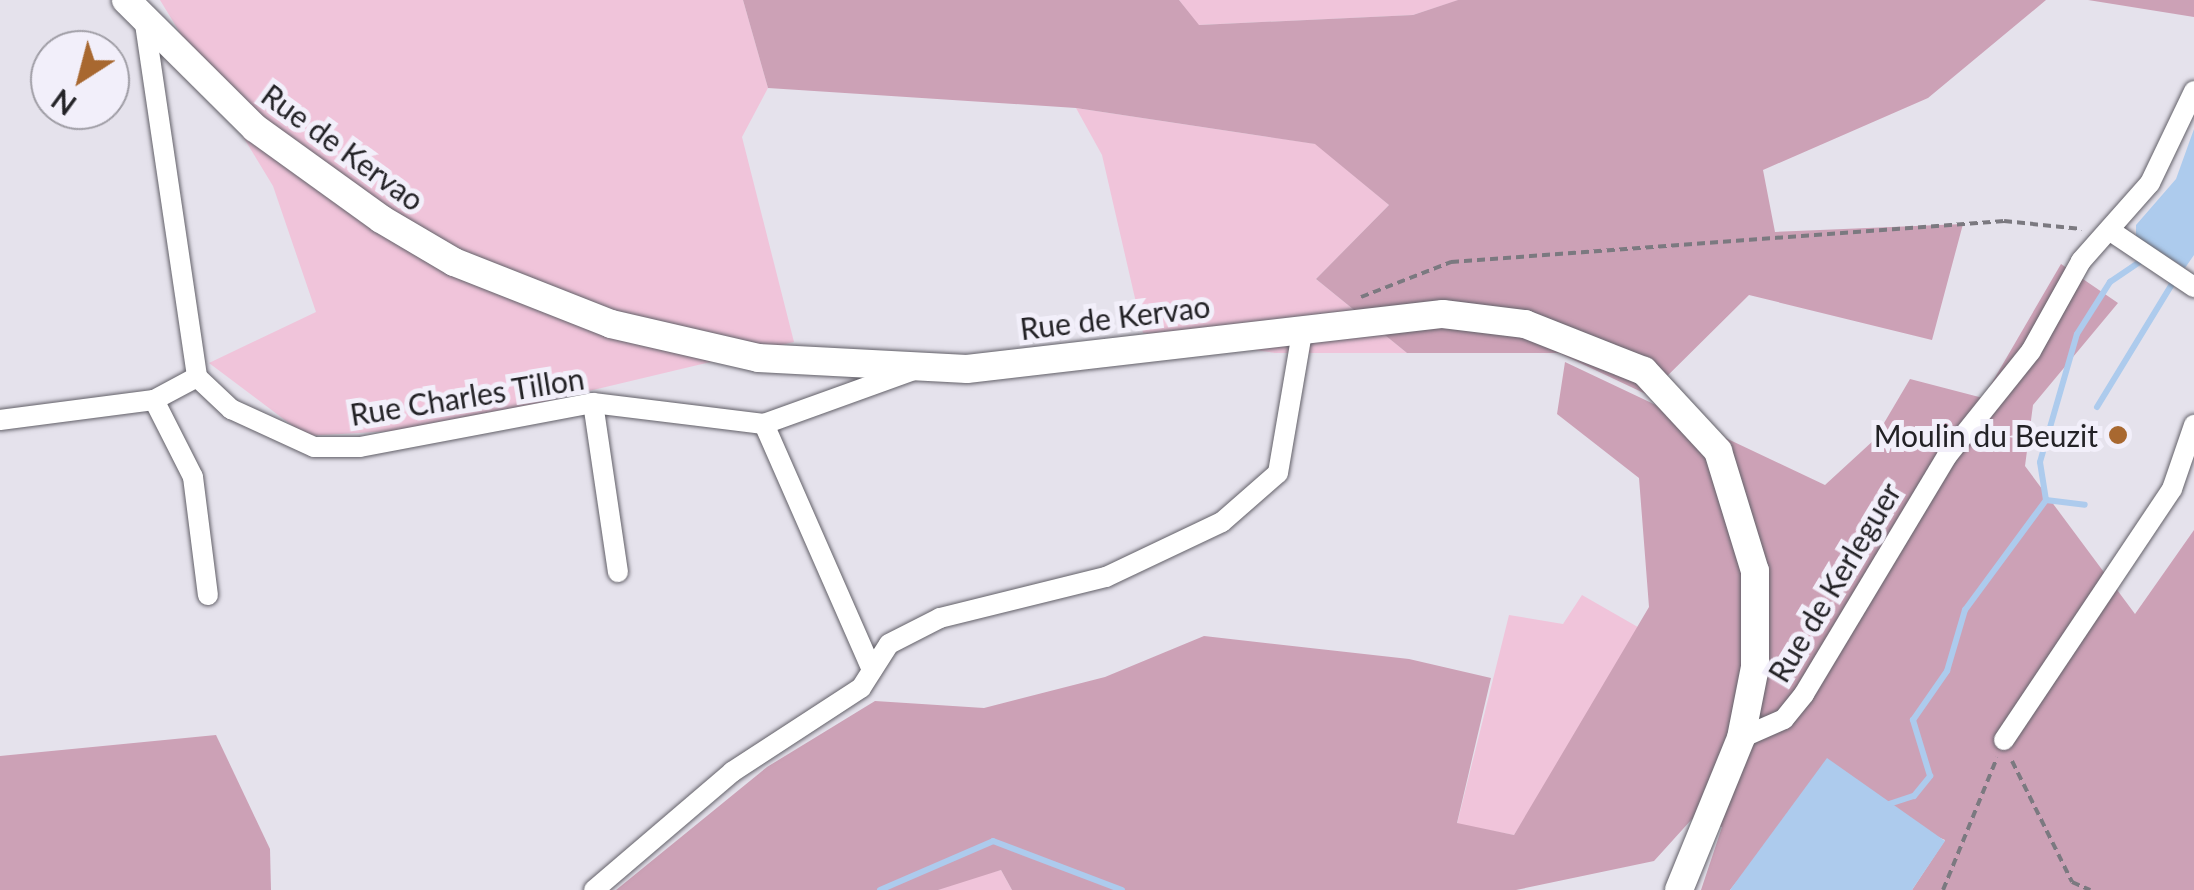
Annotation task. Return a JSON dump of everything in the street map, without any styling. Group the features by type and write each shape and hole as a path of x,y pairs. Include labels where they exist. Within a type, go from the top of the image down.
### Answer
{"main road":[{"name":"Rue de Kervao","path":"126,0 145,24 316,174 469,268 611,324 740,354 916,369 1444,314 1525,324 1644,371 1696,418 1718,451 1755,571 1755,667 1741,738 1679,890"}],"street":[{"path":"0,420 154,400 197,377 145,24"},
{"name":"Rue de Kerleguer","path":"1741,738 1784,719 1804,694 1947,456 2030,351 2081,260 2112,232 2150,182 2194,91"},
{"path":"2112,232 2176,275"},
{"path":"594,890 732,772 861,688 889,644 940,618 1106,577 1222,522 1278,473 1303,327"},
{"path":"872,670 764,424 916,369"},
{"name":"Rue Charles Tillon","path":"197,377 254,423 314,447 360,448 592,404 764,424"},
{"path":"154,400 193,477 208,595"},
{"path":"592,404 618,572"},
{"path":"2004,740 2172,489 2194,425"}],"path":[{"path":"1348,304 1452,262 2004,221 2112,232"},
{"path":"1943,890 2004,740"},
{"path":"2004,740 2032,812 2072,882 2090,890"}],"shaded area":[{"path":"160,0 743,0 768,88 742,137 794,342 429,429 306,436 209,363 316,312 273,186"},
{"path":"743,0 1179,0 1199,25 1413,15 1458,0 2046,0 1928,98 1763,170 1775,232 1963,224 1932,340 1749,295 1648,395 1559,353 1407,353 1316,279 1389,205 1315,144 1076,108 768,88"},
{"path":"1179,0 1459,0 1413,15 1198,25"},
{"path":"2088,0 2194,0 2194,17"},
{"path":"1076,108 1316,144 1389,205 1316,279 1407,353 1275,353 1143,333 1102,155"},
{"path":"2061,264 2118,303 2033,405 2025,466 2135,614 2194,530 2194,890 1912,890 1945,840 1816,784 1730,890 1701,890 1722,827 1692,819 1654,861 1516,890 1012,890 1001,870 938,890 616,890 767,767 875,701 984,708 1105,677 1204,636 1409,659 1491,678 1457,823 1514,835 1649,607 1639,478 1557,414 1565,362 1825,485 1874,440 1910,379 1983,398"},
{"path":"1582,595 1643,630 1514,835 1457,824 1509,615 1563,624"},
{"path":"216,735 270,849 271,890 0,890 0,756"},
{"path":"1001,870 1012,890 938,890 954,882"}],"water":[{"path":"2194,129 2194,255 2185,268 2136,236 2136,225 2176,179"},
{"path":"1827,758 1945,841 1912,890 1730,890"}],"waterway":[{"path":"1889,804 1914,796 1930,776 1913,720 1947,671 1965,610 2046,500 2040,462 2077,334 2110,282 2147,257"},
{"path":"2097,407 2174,281"},
{"path":"2046,500 2085,505"},
{"path":"880,890 993,841 1122,890"}],"place":[{"name":"Moulin du Beuzit","path":"2118,435"}]}
